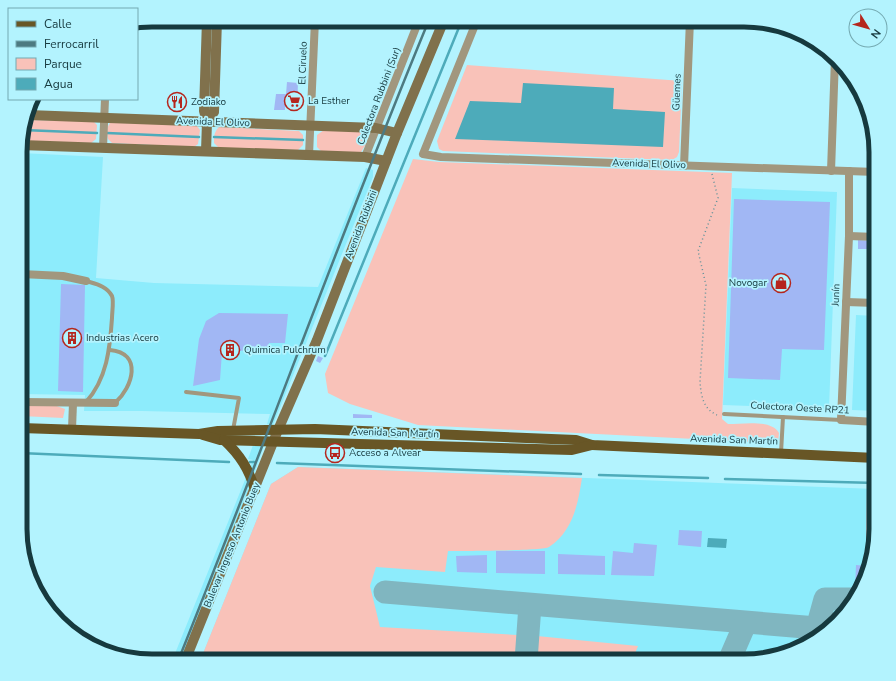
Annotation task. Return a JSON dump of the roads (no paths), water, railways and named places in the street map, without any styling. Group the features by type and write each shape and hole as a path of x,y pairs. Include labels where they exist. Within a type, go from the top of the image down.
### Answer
{"main road":[{"name":"Avenida San Martín","path":"27,428 199,434 233,431 315,429 576,440 592,445 869,458"},
{"name":"Avenida San Martín","path":"199,434 224,440 274,442 572,450 592,445"},
{"path":"224,440 243,460 255,490"}],"street":[{"path":"206,151 207,122 204,111 207,27"},
{"path":"207,122 214,112 217,27"},
{"name":"El Ciruelo","path":"309,155 315,27"},
{"name":"Colectora Rubbini (Sur)","path":"366,157 416,27"},
{"name":"Avenida Rubbini","path":"278,430 317,340 397,133 441,27"},
{"name":"Avenida El Olivo","path":"474,27 423,154 441,157 869,172"},
{"name":"Güemes","path":"684,166 690,27"},
{"path":"831,171 835,67"},
{"path":"102,148 105,100"},
{"name":"Avenida El Olivo","path":"33,115 376,128 397,133"},
{"path":"27,145 366,157 386,161"},
{"name":"Junín","path":"841,420 846,302 849,171"},
{"path":"848,236 869,237"},
{"path":"27,274 63,276 86,280"},
{"path":"846,302 869,303"},
{"path":"27,402 115,403"},
{"path":"72,429 73,403"},
{"name":"Colectora Oeste RP21","path":"841,420 869,422"},
{"name":"Bulevar Ingreso Antonio Buey","path":"188,654 278,430"}],"lane":[{"path":"85,403 95,392 110,350 112,296 103,286 86,280"},
{"path":"110,350 121,351 128,357 132,369 130,383 123,396 115,403"},
{"path":"186,392 239,398 233,431"},
{"name":"Colectora Oeste RP21","path":"724,414 841,420"},
{"path":"781,454 783,417"}],"water":[{"path":"523,83 614,88 613,109 665,112 663,147 455,139 470,101 521,103"},
{"path":"708,538 727,539 726,548 707,547"}],"waterway":[{"path":"325,356 459,27"},
{"path":"29,130 97,133"},
{"path":"107,133 199,137"},
{"path":"214,137 303,140"},
{"path":"27,453 229,462"},
{"path":"277,463 581,474"},
{"path":"599,475 708,478"},
{"path":"725,479 869,483"}],"railway":[{"path":"181,654 396,100 426,27"}],"place":[{"name":"La Esther","path":"294,101"},
{"name":"Zodiako","path":"177,102"},
{"name":"Novogar","path":"781,283"},
{"name":"Industrias Acero","path":"72,338"},
{"name":"Quimica Pulchrum","path":"230,350"},
{"name":"Acceso a Alvear","path":"335,453"}]}
